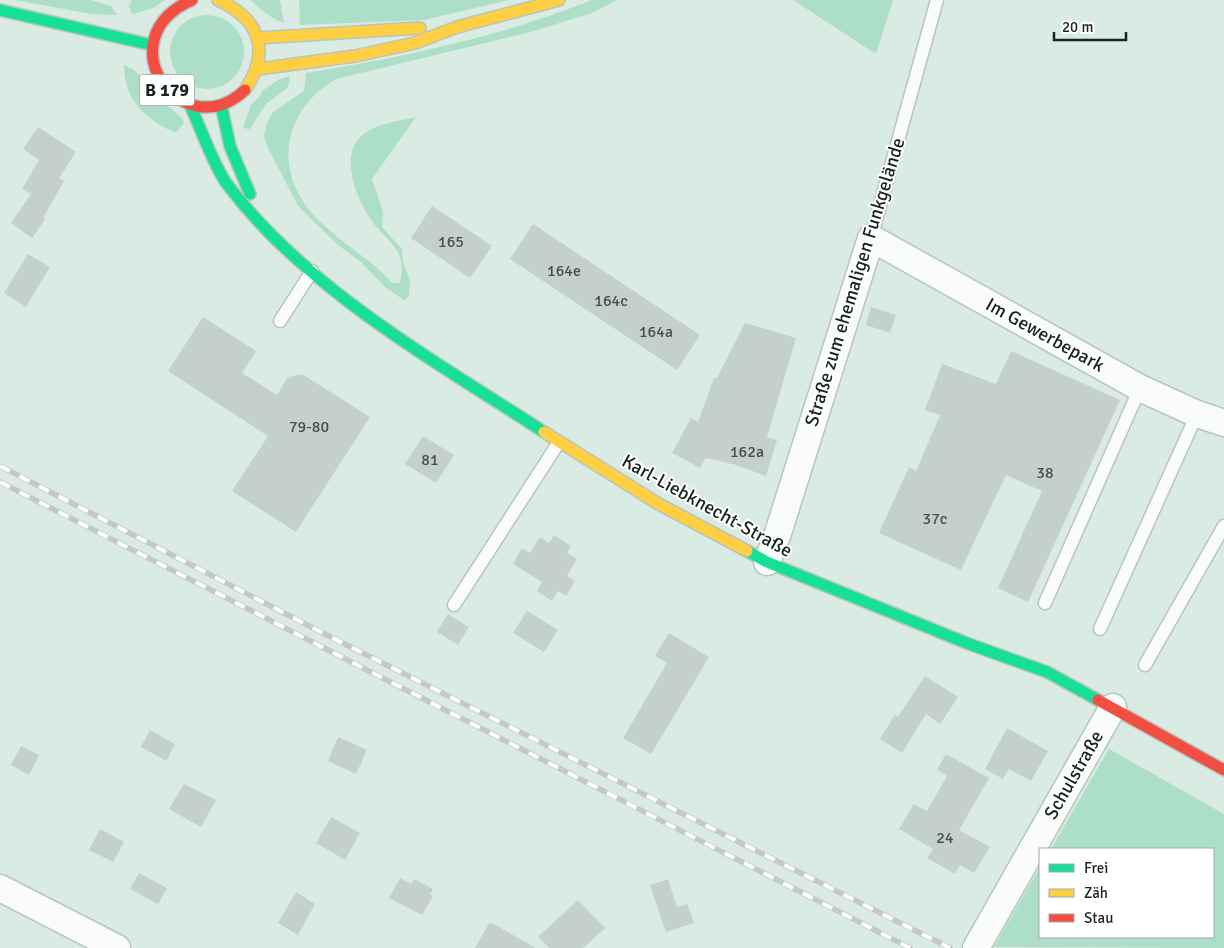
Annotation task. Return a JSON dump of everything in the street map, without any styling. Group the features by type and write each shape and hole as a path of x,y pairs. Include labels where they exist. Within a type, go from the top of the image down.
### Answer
{"street":[{"name":"B 179","path":"192,0 179,6 166,16 156,30 152,45 152,61 156,75 170,93 190,105 205,107 221,105 237,97 250,85 258,69"},
{"path":"218,0 227,2 241,11 252,23 258,38 260,54 258,69 355,56 406,45 457,27 559,0"},
{"path":"0,10 152,45"},
{"path":"258,38 281,35 313,36 457,27"},
{"name":"Karl-Liebknecht-Straße","path":"190,105 225,182 250,212 289,251 312,271 400,338 559,442 657,503 767,562 969,644 1047,672 1224,770"},
{"name":"Karl-Liebknecht-Straße","path":"221,105 230,146 245,184 268,229"},
{"name":"Im Gewerbepark","path":"871,238 1140,388 1198,414 1224,423"},
{"name":"Straße zum ehemaligen Funkgelände","path":"767,562 778,533 871,238"},
{"name":"Schulstraße","path":"976,948 1113,707"},
{"path":"0,888 118,948"}],"lane":[{"name":"Straße zum ehemaligen Funkgelände","path":"871,238 937,0"},
{"path":"280,321 312,271"},
{"path":"1046,603 1140,388"},
{"path":"1100,629 1198,414"},
{"path":"454,605 559,442"},
{"path":"1145,664 1224,526"}],"green space":[{"path":"15,0 90,0 111,6 117,15 92,14"},
{"path":"132,0 165,0 153,8 132,14 129,6"},
{"path":"251,0 280,0 284,23 274,19"},
{"path":"299,0 509,0 424,20 300,25"},
{"path":"592,0 617,0 592,13 527,33 336,79 315,95 304,107 291,135 288,155 294,184 303,202 330,231 378,269 392,283 400,283 401,261 394,246 370,218 359,198 352,174 352,151 357,141 365,133 383,125 416,117 372,179 383,212 382,227 402,249 403,261 410,281 409,296 405,301 385,287 361,262 338,245 298,206 268,148 264,136 267,122 273,112 304,91 306,73 415,53 487,35 522,25"},
{"path":"793,0 893,0 876,54"},
{"path":"200,15 214,15 228,21 238,31 244,45 244,59 238,73 228,83 214,89 200,89 186,83 176,73 170,59 170,45 176,31 186,21"},
{"path":"124,65 133,69 144,80 155,99 160,100 182,118 184,123 176,133 155,122 139,107 128,89"},
{"path":"289,76 290,80 287,88 266,104 250,129 243,128 251,105 261,95 262,91 278,80"},
{"path":"1109,749 1224,814 1224,948 994,947 1039,869 1039,938 1214,938 1214,848 1052,848"}],"building":[{"path":"38,127 76,152 59,178 64,181 43,218 45,219 32,238 11,223 31,194 22,189 39,160 23,149"},
{"path":"432,206 492,246 470,278 411,238"},
{"path":"533,224 700,335 677,370 510,259"},
{"path":"28,254 50,267 26,307 4,293"},
{"path":"871,307 896,315 890,333 866,325"},
{"path":"203,317 256,351 242,373 277,395 288,377 302,374 370,417 296,532 232,491 268,436 168,371"},
{"path":"745,323 796,338 767,437 777,440 766,476 733,464 706,458 700,468 672,453 691,418 698,422 714,378 717,378"},
{"path":"1011,351 1120,400 1028,602 998,588 1042,491 1006,475 961,570 879,533 909,467 916,471 940,415 925,410 942,364 996,384"},
{"path":"423,436 454,455 436,483 405,464"},
{"path":"554,535 571,546 567,553 577,559 567,576 575,581 566,596 558,591 552,601 537,591 542,582 513,564 522,548 530,553 540,537 549,543"},
{"path":"527,611 558,630 544,652 513,633"},
{"path":"448,614 469,627 458,645 437,632"},
{"path":"669,633 709,657 651,754 623,738 667,663 655,656"},
{"path":"925,676 958,697 940,724 926,714 902,753 880,739 895,715 898,717"},
{"path":"1007,728 1048,751 1031,781 1009,769 1003,779 985,769"},
{"path":"150,730 175,744 166,761 141,747"},
{"path":"338,737 367,750 356,774 328,761"},
{"path":"21,746 39,755 29,775 11,765"},
{"path":"946,754 989,778 959,830 990,847 974,873 960,865 955,874 927,858 933,849 899,829 914,804 927,811 947,776 937,770"},
{"path":"184,784 216,800 201,827 169,809"},
{"path":"331,817 360,833 345,860 316,843"},
{"path":"100,829 124,842 113,862 89,850"},
{"path":"139,873 167,888 158,904 130,889"},
{"path":"400,878 411,884 414,879 433,889 430,894 433,896 422,915 389,898"},
{"path":"668,879 677,907 687,904 694,923 666,932 650,885"},
{"path":"296,892 315,904 298,935 278,923"},
{"path":"578,900 605,928 583,948 549,948 538,937"},
{"path":"490,922 536,948 475,948"}],"railway":[{"path":"0,466 317,630 950,948"},
{"path":"0,482 910,948"}],"traffic: fast":[{"path":"0,10 152,45"},
{"path":"190,105 222,177 259,222 295,257 333,290 374,321 544,432"},
{"path":"221,105 230,146 250,194"},
{"path":"747,551 767,562 969,644 1047,672 1098,700"}],"traffic: slow":[{"path":"218,0 244,17 252,27 257,38 259,49 258,62 245,90"},
{"path":"258,69 355,56 415,43 457,27 559,0"},
{"path":"258,38 420,28"},
{"path":"544,432 657,503 747,551"}],"traffic: jam":[{"path":"192,0 166,17 154,39 153,61 162,82 177,98 198,106 221,105 245,90"},
{"path":"1098,700 1224,770"}]}
